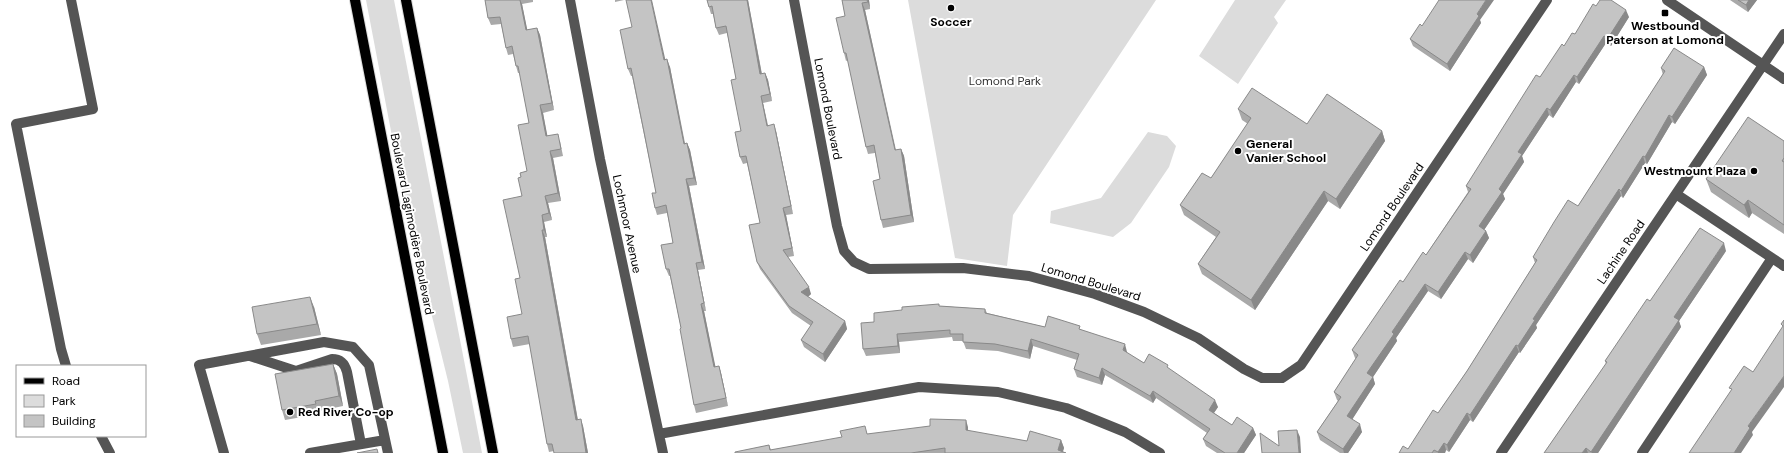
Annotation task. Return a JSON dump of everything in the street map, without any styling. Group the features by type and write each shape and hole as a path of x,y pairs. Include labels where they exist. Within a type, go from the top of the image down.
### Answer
{"main road":[{"name":"Boulevard Lagimodière Boulevard","path":"355,0 443,453"},
{"path":"406,0 493,453"}],"street":[{"path":"66,365 60,349 16,124 93,109 71,0"},
{"name":"Lochmoor Avenue","path":"570,0 600,161 663,453"},
{"name":"Lomond Boulevard","path":"794,0 837,226 844,251 854,262 869,269 963,268 1029,276 1096,294 1144,312 1198,338 1244,369 1262,378 1282,378 1301,366 1546,0"},
{"path":"1666,0 1784,79"},
{"name":"Lachine Road","path":"1501,453 1784,34"},
{"path":"1676,194 1784,266"},
{"path":"1642,453 1772,258"},
{"path":"224,453 198,365 324,342 353,346 369,365 388,453"},
{"path":"250,356 296,370 332,359 337,359 341,362 347,372 361,444"},
{"path":"659,434 919,387 998,392 1066,408 1125,432 1160,453"},
{"path":"102,437 110,453"},
{"path":"310,453 385,440"}],"green space":[{"path":"366,0 394,0 482,453 463,453 448,381 407,215"},
{"name":"Lomond Park","path":"908,0 1156,0 1013,215 1007,266 955,258"},
{"path":"1235,0 1286,0 1274,17 1278,23 1238,84 1199,56"},
{"path":"1148,132 1167,136 1176,146 1169,167 1131,223 1113,237 1050,223 1051,211 1101,198"}],"building":[{"path":"485,0 520,0 526,30 537,28 552,103 540,105 546,136 558,134 561,149 550,151 558,193 545,196 549,213 542,215 544,230 542,230 576,420 581,419 586,453 554,453 552,444 547,444 528,336 511,339 507,317 522,314 515,279 520,278 503,200 522,196 518,178 521,177 520,173 527,171 518,125 529,123 518,66 516,66 512,46 506,48 500,17 488,18"},
{"path":"626,0 651,0 664,60 667,59 684,144 687,143 694,178 686,179 702,262 696,263 704,303 701,304 714,367 719,366 726,398 694,405 669,269 666,269 661,245 673,243 666,205 655,208 652,193 656,193 631,68 628,69 620,30 632,27"},
{"path":"707,0 747,0 760,74 765,73 770,94 761,96 767,126 774,124 791,206 783,208 792,248 783,250 809,287 801,292 845,321 823,354 801,340 813,322 789,306 757,262 749,225 760,223 746,156 740,157 735,132 741,131 731,80 736,79 726,26 716,28 712,6 709,7"},
{"path":"842,0 867,0 868,2 862,3 895,150 901,149 911,215 881,220 873,181 880,179 874,145 866,147 846,53 844,53 836,18 845,16"},
{"path":"1439,0 1486,0 1477,14 1479,16 1447,64 1410,39 1420,24 1422,26"},
{"path":"1600,0 1611,0 1626,10 1608,38 1604,36 1577,77 1574,75 1550,110 1547,108 1518,152 1522,154 1499,189 1502,192 1479,226 1486,231 1470,255 1465,252 1438,292 1425,284 1392,332 1394,334 1367,373 1373,377 1347,416 1360,424 1343,449 1317,432 1341,397 1334,392 1358,355 1352,350 1400,280 1403,282 1423,252 1426,255 1471,189 1466,186 1536,75 1540,77 1562,44 1564,46 1572,33 1575,34 1593,4 1596,6"},
{"path":"1738,0 1749,0 1746,5"},
{"path":"1674,48 1704,67 1672,117 1669,115 1645,157 1643,156 1621,191 1619,189 1533,319 1535,320 1518,346 1516,345 1470,415 1467,413 1447,445 1444,443 1438,452 1434,450 1432,453 1399,453 1403,446 1408,449 1433,410 1438,413 1467,371 1537,260 1533,257 1568,200 1578,206 1665,71 1661,68"},
{"path":"1252,88 1307,124 1327,94 1382,131 1336,199 1324,191 1251,300 1198,264 1220,232 1180,205 1202,173 1211,178 1251,118 1238,109"},
{"name":"Westmount Plaza","path":"1748,117 1784,141 1784,158 1782,161 1784,162 1784,225 1748,200 1744,205 1706,179"},
{"path":"1700,228 1724,243 1674,317 1679,320 1591,452 1586,448 1582,453 1544,453 1607,362 1605,361 1647,299 1650,301"},
{"path":"310,297 317,324 257,334 252,307"},
{"path":"939,304 939,306 985,309 985,313 1045,327 1048,316 1080,326 1079,329 1125,344 1123,350 1144,363 1149,354 1168,365 1167,367 1215,400 1209,410 1232,425 1237,417 1253,428 1237,453 1225,453 1203,439 1210,429 1153,391 1150,396 1102,368 1099,378 1074,369 1079,354 1031,339 1028,351 995,344 963,342 963,334 950,334 950,330 897,334 898,346 863,349 861,323 874,322 874,313 902,310 902,307"},
{"path":"1784,320 1784,376 1748,426 1750,428 1734,453 1689,453 1732,389 1729,388 1744,366 1753,372 1783,326 1781,324"},
{"path":"333,364 339,396 315,401 316,404 282,410 275,374"},
{"path":"930,419 966,420 966,430 1027,441 1030,431 1061,440 1058,450 1066,453 945,453 945,448 911,453 735,453 769,445 770,450 842,437 840,431 865,426 867,434 930,426"},
{"path":"1297,430 1299,453 1262,453 1260,433 1279,446 1278,431"},
{"path":"377,449 378,453 357,453"}],"place":[{"name":"Soccer","path":"951,8"},
{"name":"Westbound Paterson at Lomond","path":"1665,13"},
{"name":"General Vanier School","path":"1238,151"},
{"name":"Westmount Plaza","path":"1754,171"},
{"name":"Red River Co-op","path":"290,412"}]}
